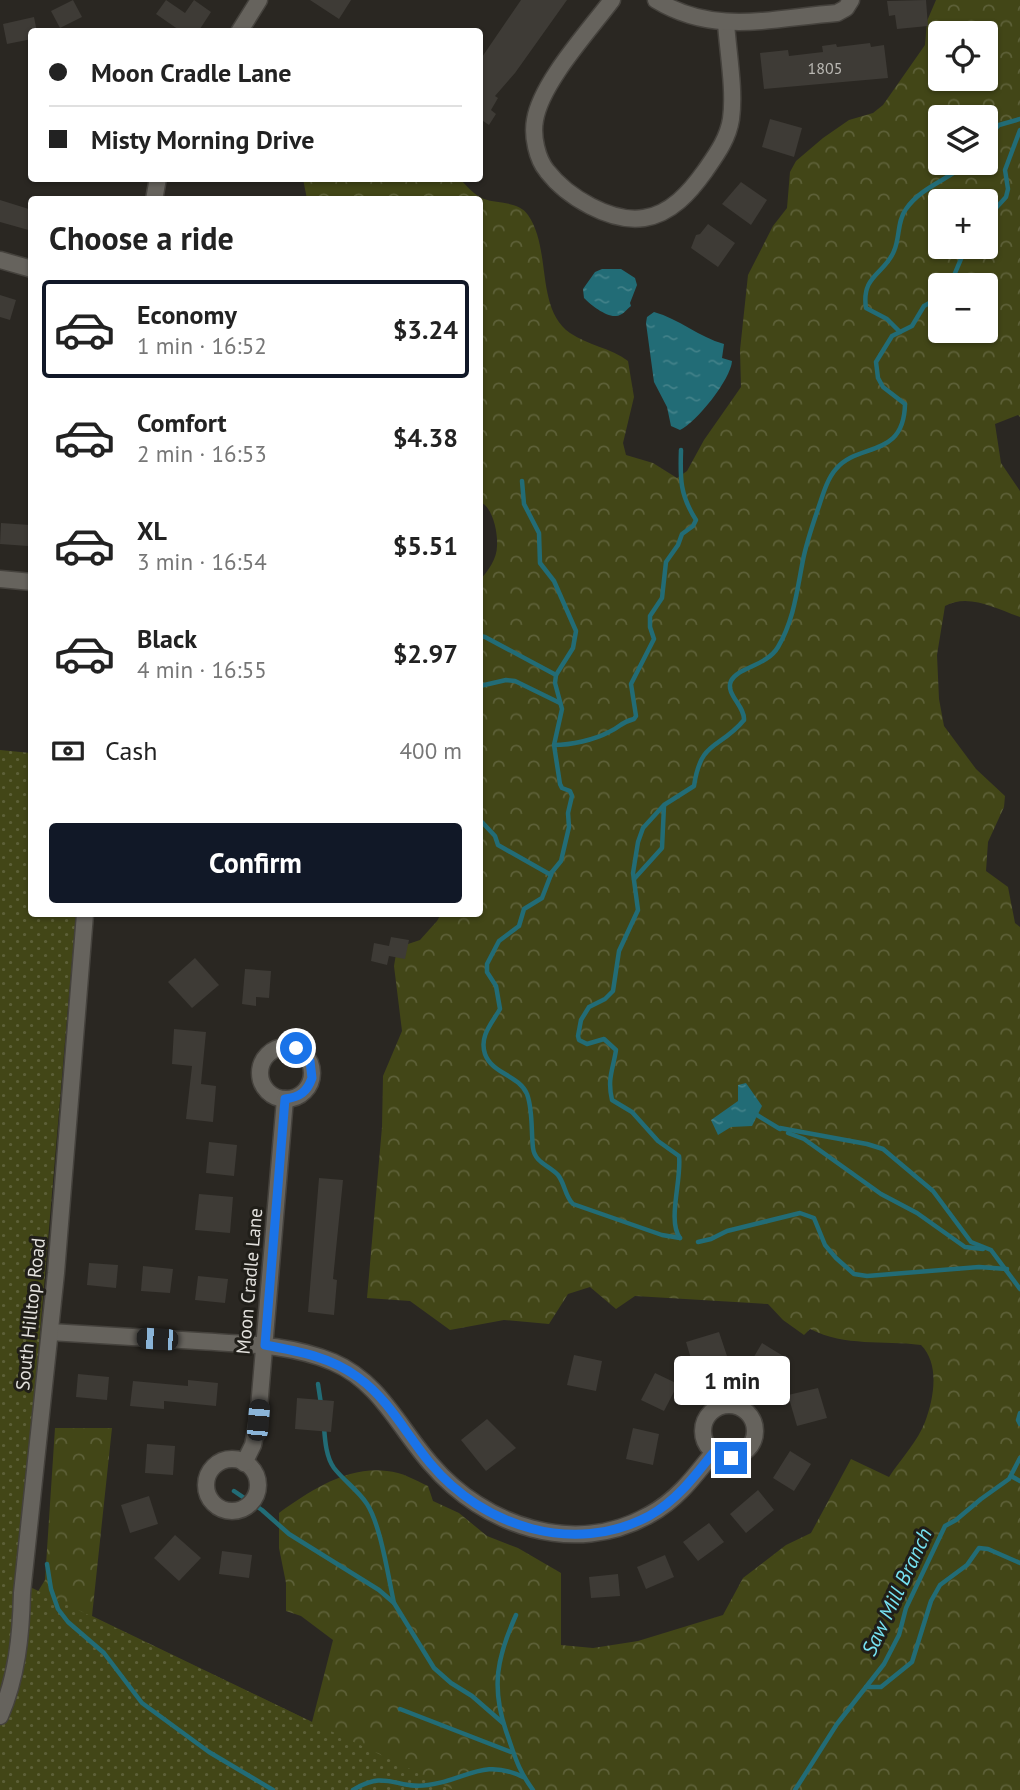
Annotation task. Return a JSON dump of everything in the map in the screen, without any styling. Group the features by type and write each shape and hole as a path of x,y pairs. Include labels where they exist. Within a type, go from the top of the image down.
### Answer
{"street":[{"path":"242,28 260,0"},
{"path":"612,0 548,86 535,122 535,139 546,170 561,185 595,209 626,219 646,218 665,211 681,200 695,186 719,150 731,119 726,23"},
{"path":"656,0 706,21 726,23 787,8 837,13 846,8 851,0"},
{"path":"0,260 28,268"},
{"path":"0,579 28,582"},
{"name":"South Hilltop Road","path":"0,1716 14,1675 21,1631 22,1593 50,1332 85,917"},
{"name":"Moon Cradle Lane","path":"244,1463 253,1445 258,1420 285,1099"},
{"path":"50,1332 265,1345 304,1352 335,1363 358,1377 382,1397 430,1464 482,1509 521,1527 554,1534 586,1535 620,1528 651,1515 684,1489 713,1453"}],"green space":[{"path":"936,0 1020,0 1020,417 1018,415 995,424 1001,463 1020,491 1020,617 973,602 954,602 945,606 937,655 939,699 944,726 976,769 1005,796 1004,807 988,842 986,871 1008,887 1015,923 1020,927 1020,1790 0,1790 0,1735 29,1606 45,1580 55,1428 112,1428 92,1616 312,1722 333,1640 301,1616 286,1611 286,1583 279,1548 279,1513 330,1482 343,1476 372,1470 393,1472 428,1486 433,1501 459,1513 487,1536 518,1548 561,1573 561,1645 593,1648 638,1641 723,1615 743,1578 786,1545 811,1533 851,1459 889,1477 922,1429 931,1403 934,1382 931,1362 921,1345 851,1341 810,1329 804,1335 783,1320 768,1304 635,1296 616,1309 590,1287 568,1294 549,1324 504,1320 450,1330 410,1301 367,1298 382,1127 383,1076 402,1031 394,966 396,954 405,945 420,940 439,917 483,917 483,576 494,560 497,541 491,515 483,504 483,199 514,205 528,215 540,245 548,294 559,322 577,337 628,361 634,397 623,443 626,455 653,463 677,478 687,471 704,440 741,387 740,350 748,275 773,226 787,208 790,172 796,161 849,120 873,113 883,105 925,45 927,21"},
{"path":"304,182 463,182 478,196 306,196"},
{"path":"0,750 28,753 28,917 76,917 19,1578 28,1586 454,1790 0,1790"}],"water":[{"path":"602,269 621,269 635,278 637,285 631,306 618,316 603,313 584,298 583,289 595,272"},
{"path":"654,312 724,344 722,358 732,361 726,378 712,400 695,419 680,430 671,426 667,407 654,382 646,323 647,317"},
{"path":"746,1083 762,1106 752,1126 731,1127 718,1135 711,1120 738,1101 738,1085"}],"building":[{"path":"73,0 82,17 60,28 51,11"},
{"path":"166,0 185,13 194,0 211,12 201,28 176,28 156,14"},
{"path":"310,0 351,0 339,19"},
{"path":"521,0 567,0 515,73 495,96 498,98 491,110 496,114 489,125 483,121 483,56"},
{"path":"926,0 928,26 897,29 895,15 889,16 887,1"},
{"path":"34,17 36,28 28,28 28,40 7,44 3,24"},
{"path":"870,43 871,47 884,45 888,78 764,89 760,53 788,50 789,56 823,52 822,46"},
{"path":"770,119 802,128 794,157 762,147"},
{"path":"741,182 767,200 751,225 722,204"},
{"path":"0,200 28,209 28,230 0,222"},
{"path":"708,224 735,243 718,267 691,248 696,235"},
{"path":"0,295 16,300 10,320 0,317"},
{"path":"1,523 28,525 28,546 0,544"},
{"path":"391,937 409,940 405,959 389,956 387,965 371,961 374,943 389,946"},
{"path":"195,958 219,985 192,1008 168,982"},
{"path":"245,969 271,971 269,998 256,997 256,1006 242,1004"},
{"path":"174,1029 206,1032 201,1084 216,1086 213,1122 186,1119 192,1066 172,1064"},
{"path":"209,1142 237,1145 234,1176 206,1173"},
{"path":"319,1178 343,1180 333,1279 337,1280 334,1315 308,1312"},
{"path":"199,1194 233,1197 230,1233 195,1230"},
{"path":"89,1263 118,1265 116,1288 87,1285"},
{"path":"143,1266 173,1269 170,1293 141,1291"},
{"path":"198,1276 228,1279 225,1303 195,1300"},
{"path":"719,1332 729,1362 695,1372 686,1342"},
{"path":"762,1343 788,1359 774,1382 748,1367"},
{"path":"574,1355 602,1361 596,1391 567,1385"},
{"path":"655,1373 678,1384 664,1411 641,1400"},
{"path":"78,1374 109,1377 107,1400 76,1397"},
{"path":"188,1380 218,1383 216,1406 164,1401 164,1409 130,1406 133,1381 188,1386"},
{"path":"818,1388 827,1418 797,1426 788,1395"},
{"path":"297,1398 334,1401 331,1432 295,1429"},
{"path":"487,1419 516,1448 486,1471 461,1440"},
{"path":"633,1428 659,1434 653,1465 626,1459"},
{"path":"147,1444 175,1446 173,1475 145,1473"},
{"path":"790,1451 811,1464 794,1491 773,1478"},
{"path":"758,1490 774,1510 746,1533 730,1514"},
{"path":"149,1496 158,1524 130,1533 121,1505"},
{"path":"709,1523 724,1542 698,1561 683,1542"},
{"path":"175,1535 201,1558 179,1581 154,1558"},
{"path":"222,1551 252,1555 249,1578 219,1574"},
{"path":"665,1555 674,1577 646,1589 637,1567"},
{"path":"618,1574 620,1596 591,1598 589,1577"}],"waterway":[{"path":"998,126 1020,119"},
{"path":"998,206 1006,197 1008,189 1005,170 1020,130"},
{"path":"900,332 887,319 866,308 867,288 894,251 906,209 919,195 950,175"},
{"path":"955,273 961,259"},
{"path":"680,1238 675,1221 679,1156 658,1141 632,1112 612,1100 610,1080 616,1050 604,1039 587,1044 579,1040 581,1020 589,1007 605,999 613,991 619,951 638,910 633,873 643,828 664,805 694,786 697,771 706,752 744,720 742,710 731,691 731,681 740,672 773,653 783,637 794,605 809,538 828,481 845,461 889,442 897,434 903,421 905,404 883,387 878,378 876,362 892,336 912,326 928,304"},
{"path":"554,745 596,737 636,716 631,684 654,639 650,616 662,598 666,562 682,534 693,526 696,520 682,486 681,450"},
{"path":"522,481 524,504 539,533 540,563 554,581 576,631 573,648 556,675 555,683 562,709 554,745 560,784 562,788 570,791 572,796 568,813 569,827 561,861 552,872 542,898 524,909 519,926 499,941 487,964 487,972 496,986 500,1009 487,1030 485,1054 493,1066 518,1083 527,1094 534,1153 558,1175 573,1204 662,1235 680,1238"},
{"path":"483,637 556,675"},
{"path":"483,685 506,680 515,681 560,703"},
{"path":"634,879 662,848 664,806"},
{"path":"483,823 495,836 498,845 551,875"},
{"path":"757,1115 780,1129"},
{"path":"780,1128 883,1149 933,1191 971,1242 991,1250 1020,1289"},
{"path":"788,1133 804,1139 881,1194 917,1213 965,1247 983,1249"},
{"path":"698,1242 727,1231 800,1213 814,1218 825,1245 854,1274 867,1276 979,1267 1007,1269"},
{"path":"318,1384 321,1404"},
{"name":"Saw Mill Branch","path":"1020,1413 1020,1424"},
{"path":"324,1427 331,1464 372,1513 394,1603"},
{"name":"Saw Mill Branch","path":"795,1790 837,1724 884,1664 899,1635 906,1608 945,1526 1009,1479 1020,1458"},
{"path":"1011,1476 1020,1481"},
{"path":"234,1491 262,1510 289,1534 379,1590 394,1603 434,1668 503,1723"},
{"path":"866,1687 881,1687 912,1662 931,1601 940,1585 967,1565 979,1548 988,1549 1020,1563"},
{"path":"47,1564 58,1609 68,1622 104,1653 142,1703 209,1752 273,1790"},
{"path":"516,1615 504,1645 498,1672 499,1700 501,1715 517,1762 533,1790"},
{"path":"400,1709 511,1752"},
{"path":"353,1790 375,1781 428,1785 474,1772 496,1769 523,1777"}],"route":[{"path":"296,1048 310,1061 312,1078 303,1094 285,1099 265,1345 304,1352 335,1363 358,1377 382,1397 430,1464 453,1486 482,1509 521,1527 554,1534 586,1535 620,1528 651,1515 684,1489 713,1453 731,1458"}]}
